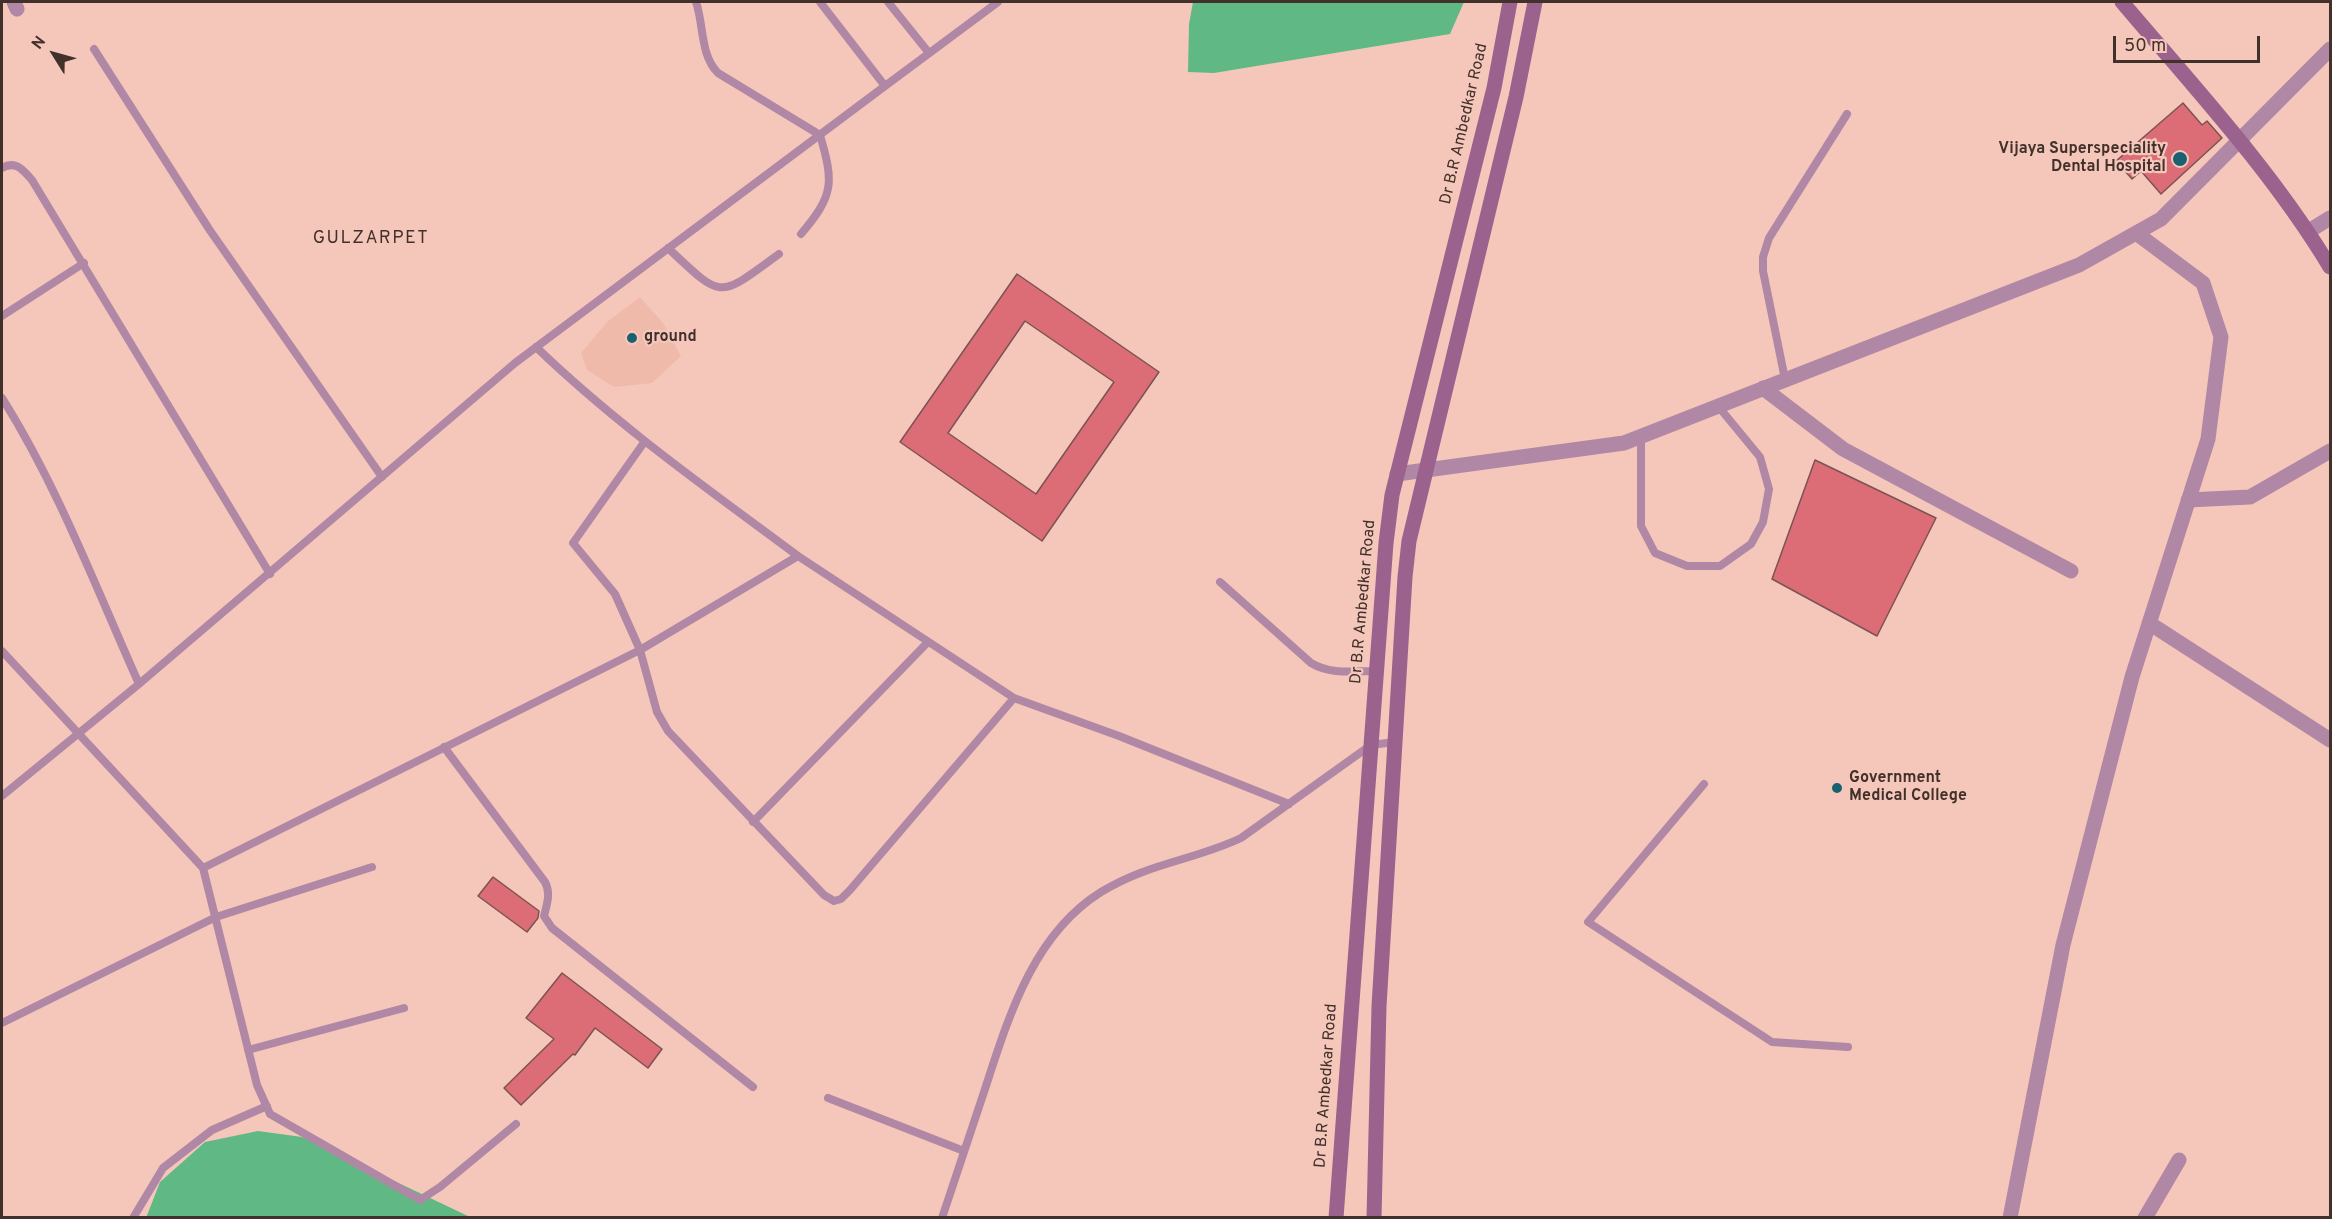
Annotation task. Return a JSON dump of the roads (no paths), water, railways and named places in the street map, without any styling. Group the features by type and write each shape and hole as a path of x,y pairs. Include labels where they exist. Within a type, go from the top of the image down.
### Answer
{"street":[{"name":"Dr B.R Ambedkar Road","path":"1336,1218 1376,671 1392,495 1494,88 1510,2"},
{"path":"1374,1218 1379,1006 1405,577 1412,524 1506,136 1534,2"},
{"path":"2122,2 2238,141 2308,231 2331,267"},
{"path":"1397,474 1624,443 2079,265 2161,219 2331,49"},
{"path":"1482,134 1506,136"},
{"path":"2308,231 2331,218"},
{"path":"2010,1218 2063,945 2132,677 2208,439 2221,337 2204,283 2136,233"},
{"path":"1763,388 1843,449 2071,572"},
{"path":"2188,500 2250,497 2331,450"},
{"path":"2149,623 2331,740"},
{"path":"2145,1218 2179,1160"}],"lane":[{"path":"696,2 706,56 711,66 718,73 820,135 829,166 830,179 826,198 816,216 801,234"},
{"path":"820,2 885,86"},
{"path":"888,2 928,53"},
{"path":"2,796 139,684 515,363 998,2"},
{"path":"94,49 209,230 382,477"},
{"path":"1785,380 1763,271 1763,257 1769,238 1847,114"},
{"path":"2,168 12,164 19,165 32,180 270,573"},
{"path":"668,248 705,282 724,289 735,286 779,254"},
{"path":"2,316 84,263"},
{"path":"536,347 581,390 798,556 1014,698 1119,736 1289,804"},
{"path":"2,398 30,442 49,481 139,684"},
{"path":"1641,436 1641,525 1655,553 1687,566 1720,566 1751,544 1763,522 1769,489 1761,457 1718,406"},
{"path":"645,441 573,543 615,594 640,650 657,712 668,731 824,896 834,901 841,899 1014,698"},
{"path":"203,868 640,650 798,556"},
{"path":"1220,582 1321,670 1376,671"},
{"path":"753,822 928,642"},
{"path":"2,651 203,868 257,1085 270,1114 420,1200 440,1187 516,1124"},
{"path":"942,1218 1001,1041 1026,980 1055,932 1077,910 1101,892 1137,873 1225,846 1241,838 1371,745 1395,742"},
{"path":"444,747 549,888 544,916 552,928 753,1087"},
{"path":"1704,784 1588,922 1772,1042 1848,1047"},
{"path":"2,1023 216,917 372,867"},
{"path":"248,1050 404,1008"},
{"path":"828,1098 964,1150"},
{"path":"133,1218 163,1168 212,1130 267,1106"}],"place":[{"name":"Vijaya Superspeciality Dental Hospital","path":"2180,159"},
{"name":"ground","path":"632,338"},
{"name":"Government Medical College","path":"1837,788"}],"district":[{"name":"GULZARPET","path":"371,239"}]}
